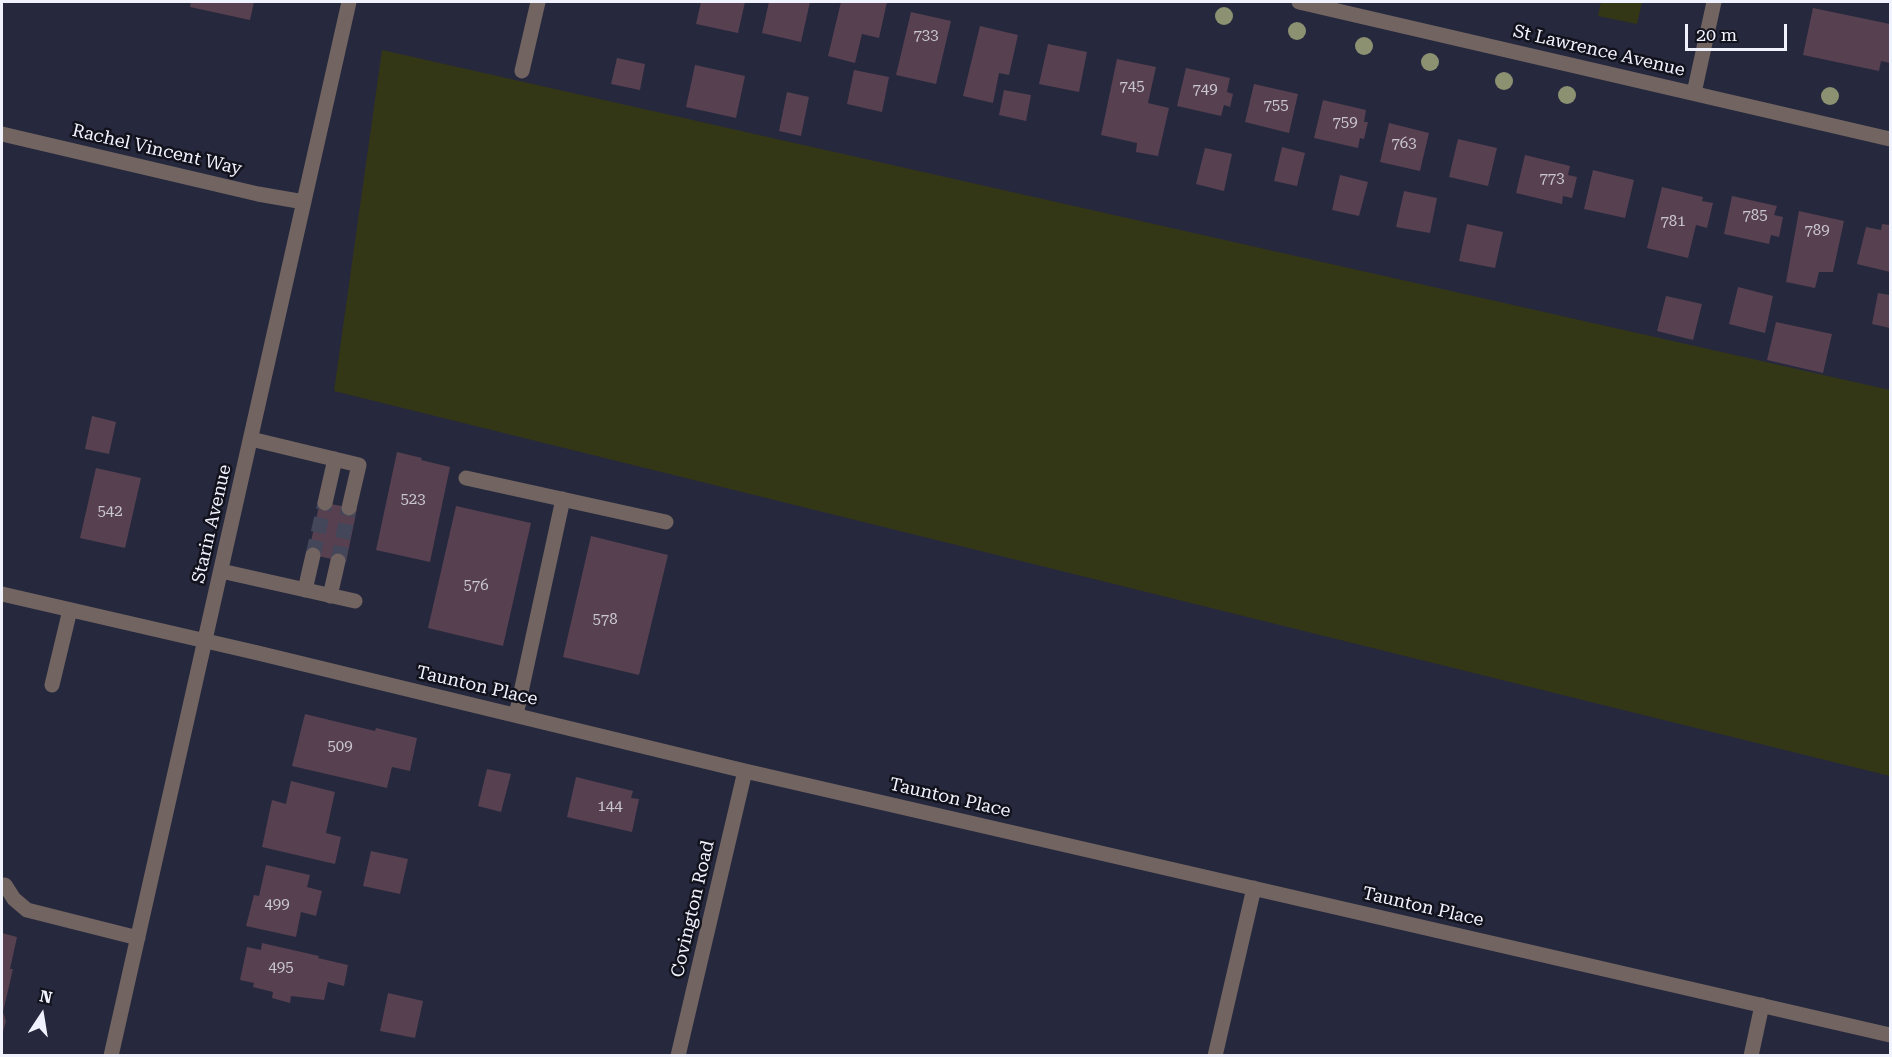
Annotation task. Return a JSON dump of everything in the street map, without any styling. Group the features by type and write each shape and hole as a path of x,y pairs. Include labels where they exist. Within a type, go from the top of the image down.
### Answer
{"street":[{"name":"Starin Avenue","path":"111,1056 349,2"},
{"path":"522,71 538,2"},
{"name":"St Lawrence Avenue","path":"1303,2 1890,139"},
{"path":"1694,93 1714,2"},
{"name":"Rachel Vincent Way","path":"2,134 258,194 304,202"},
{"path":"251,439 359,465 349,508"},
{"path":"325,503 335,459"},
{"path":"466,478 666,522"},
{"path":"516,715 563,499"},
{"path":"305,590 313,555"},
{"path":"330,596 338,561"},
{"path":"221,571 355,601"},
{"name":"Taunton Place","path":"2,594 206,640 745,771 1890,1035"},
{"path":"52,685 70,610"},
{"name":"Covington Road","path":"678,1056 745,771"},
{"path":"5,885 14,899 27,910 138,938"},
{"path":"1215,1056 1254,888"},
{"path":"1751,1056 1762,1005"}],"green space":[{"path":"1601,2 1642,2 1637,24 1598,16"},
{"path":"382,50 1890,390 1890,776 334,391"}],"building":[{"path":"191,2 254,2 250,20 190,7"},
{"path":"701,2 745,2 738,33 696,24"},
{"path":"769,2 810,2 801,42 762,33"},
{"path":"841,2 887,2 879,38 862,34 855,63 828,56"},
{"path":"1813,8 1890,24 1890,63 1881,61 1879,71 1803,55"},
{"path":"911,12 951,21 936,84 896,75"},
{"path":"980,26 1018,35 1009,75 999,73 993,103 963,96"},
{"path":"1048,44 1087,52 1079,92 1039,84"},
{"path":"617,58 645,64 640,90 611,84"},
{"path":"1117,59 1156,67 1148,103 1169,108 1158,156 1136,152 1137,143 1101,135"},
{"path":"695,65 745,76 736,118 686,107"},
{"path":"1186,68 1230,78 1227,92 1233,94 1230,107 1224,105 1221,116 1177,106"},
{"path":"854,70 889,77 882,112 847,104"},
{"path":"1254,84 1298,94 1289,133 1245,122"},
{"path":"1004,90 1031,95 1026,121 999,115"},
{"path":"787,92 809,97 801,136 779,131"},
{"path":"1323,100 1366,110 1364,122 1368,122 1364,139 1360,138 1358,148 1314,138"},
{"path":"1389,123 1429,133 1420,171 1380,162"},
{"path":"1458,139 1497,148 1488,186 1449,177"},
{"path":"1282,147 1305,153 1297,186 1274,181"},
{"path":"1205,148 1232,154 1224,191 1196,184"},
{"path":"1525,155 1570,166 1568,175 1577,177 1572,198 1563,196 1562,204 1516,193"},
{"path":"1593,170 1634,180 1625,218 1584,209"},
{"path":"1340,175 1368,182 1359,216 1332,210"},
{"path":"1662,187 1703,197 1702,201 1713,203 1707,228 1696,225 1688,258 1647,248"},
{"path":"1404,191 1437,198 1430,233 1396,227"},
{"path":"1732,196 1777,206 1774,215 1783,217 1779,237 1771,235 1769,244 1724,234"},
{"path":"1799,211 1844,221 1833,272 1819,272 1815,288 1786,282"},
{"path":"1467,224 1503,232 1495,268 1459,261"},
{"path":"1882,224 1890,225 1890,272 1857,264 1866,227 1881,230"},
{"path":"1738,287 1773,296 1765,333 1729,324"},
{"path":"1878,293 1890,295 1890,328 1872,324"},
{"path":"1666,296 1702,304 1693,340 1657,331"},
{"path":"1776,322 1832,334 1823,373 1767,360"},
{"path":"92,416 116,422 109,454 85,449"},
{"path":"397,452 450,467 430,562 376,550"},
{"path":"96,468 141,478 125,548 80,538"},
{"path":"320,502 357,509 346,562 308,554"},
{"path":"456,506 531,523 503,646 428,628"},
{"path":"591,536 668,555 639,675 563,657"},
{"path":"305,714 375,731 376,728 417,738 410,771 392,767 387,788 292,766"},
{"path":"487,769 511,774 501,812 478,806"},
{"path":"576,777 633,791 631,798 639,799 632,832 567,817"},
{"path":"291,781 335,792 326,833 341,837 335,864 262,847 272,800 286,804"},
{"path":"371,851 408,859 400,894 363,886"},
{"path":"266,865 310,875 307,887 322,891 316,916 301,912 296,937 246,926 254,895 259,896"},
{"path":"2,933 17,937 10,969 13,969 3,1012 6,1021 2,1035"},
{"path":"262,943 348,965 344,986 328,982 324,1000 291,996 290,1003 272,998 273,992 253,987 254,983 240,980 247,947 261,950"},
{"path":"388,993 423,1001 415,1038 380,1031"}],"tunnel":[{"path":"313,555 325,503"},
{"path":"338,561 349,508"}]}
